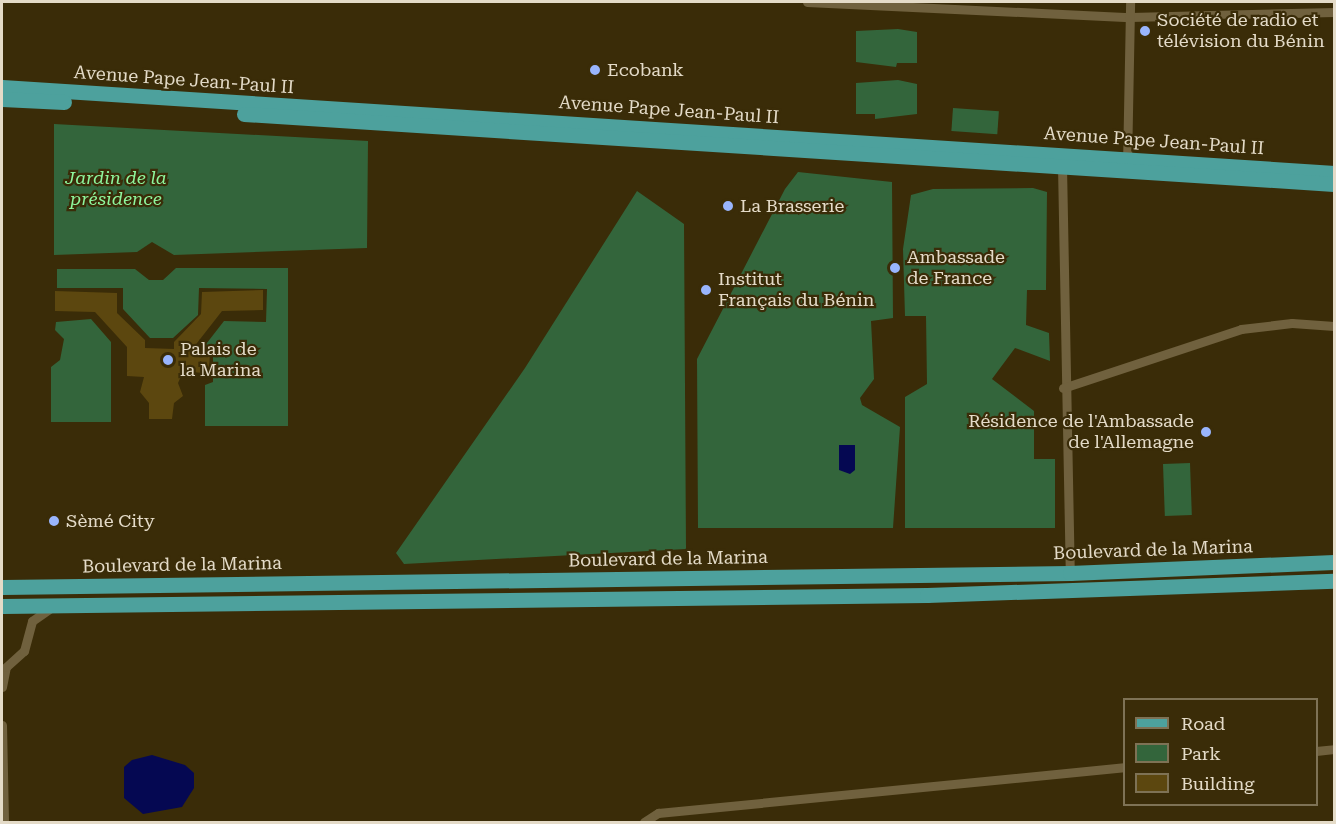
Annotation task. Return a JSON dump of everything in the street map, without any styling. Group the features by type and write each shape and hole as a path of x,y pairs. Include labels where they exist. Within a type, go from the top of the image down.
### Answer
{"main road":[{"name":"Avenue Pape Jean-Paul II","path":"2,87 1062,166 1127,164 1335,184"},
{"name":"Avenue Pape Jean-Paul II","path":"2,99 581,130 1127,164 1335,173"},
{"name":"Boulevard de la Marina","path":"2,587 1070,573 1335,562"},
{"name":"Boulevard de la Marina","path":"2,606 927,595 1335,581"},
{"path":"309,601 316,583"},
{"path":"358,600 361,583"}],"street":[{"path":"807,2 1130,17 1335,12"},
{"path":"1127,164 1131,2"},
{"path":"1062,166 1063,388 1070,573"},
{"path":"1063,388 1232,331 1283,324 1335,326"},
{"path":"2,687 6,667 24,651 32,621 39,613 62,605"},
{"path":"2,725 4,822"},
{"path":"1318,751 1335,749"},
{"path":"644,822 658,813 1123,767"}],"green space":[{"path":"898,29 917,32 917,63 897,63 896,67 856,62 856,31"},
{"path":"898,80 917,84 917,114 875,119 875,114 856,114 856,83"},
{"path":"953,108 999,111 997,134 951,131"},
{"name":"Jardin de la présidence","path":"54,124 368,141 367,248 174,255 152,242 137,252 54,255"},
{"path":"798,172 892,182 893,318 871,321 874,379 860,398 862,405 900,427 893,528 698,528 697,359 785,189"},
{"path":"1033,188 1047,192 1046,290 1027,290 1026,325 1049,333 1050,361 1015,348 992,379 1034,411 1034,459 1055,459 1055,528 905,528 905,397 927,384 926,316 905,316 903,249 911,195 933,189"},
{"path":"637,191 684,224 686,549 404,564 396,553 525,368"},
{"path":"176,268 288,268 288,426 205,426 205,385 213,382 213,349 203,348 224,321 266,322 267,289 199,288 198,315 173,338 150,338 123,309 123,288 57,288 57,269 135,269 149,280 163,280"},
{"path":"91,319 111,342 111,422 51,422 51,367 60,360 64,339 55,330 56,322"},
{"path":"1190,463 1192,515 1165,516 1163,464"}],"shaded area":[{"path":"839,445 855,445 855,470 850,474 839,470"},
{"path":"152,755 185,765 194,773 194,788 182,807 143,814 124,798 124,767 132,760"}],"building":[{"name":"Palais de la Marina","path":"263,290 263,310 222,311 190,352 210,352 209,373 183,372 178,383 183,396 174,403 172,419 149,419 149,403 140,392 144,377 127,376 127,347 95,312 55,311 55,291 117,293 117,313 145,340 145,348 174,349 174,342 201,314 202,292"}],"place":[{"name":"Société de radio et télévision du Bénin","path":"1145,31"},
{"name":"Ecobank","path":"595,70"},
{"name":"La Brasserie","path":"728,206"},
{"name":"Ambassade de France","path":"895,268"},
{"name":"Institut Français du Bénin","path":"706,290"},
{"name":"Palais de la Marina","path":"168,360"},
{"name":"Résidence de l'Ambassade de l'Allemagne","path":"1206,432"},
{"name":"Sèmé City","path":"54,521"}]}
